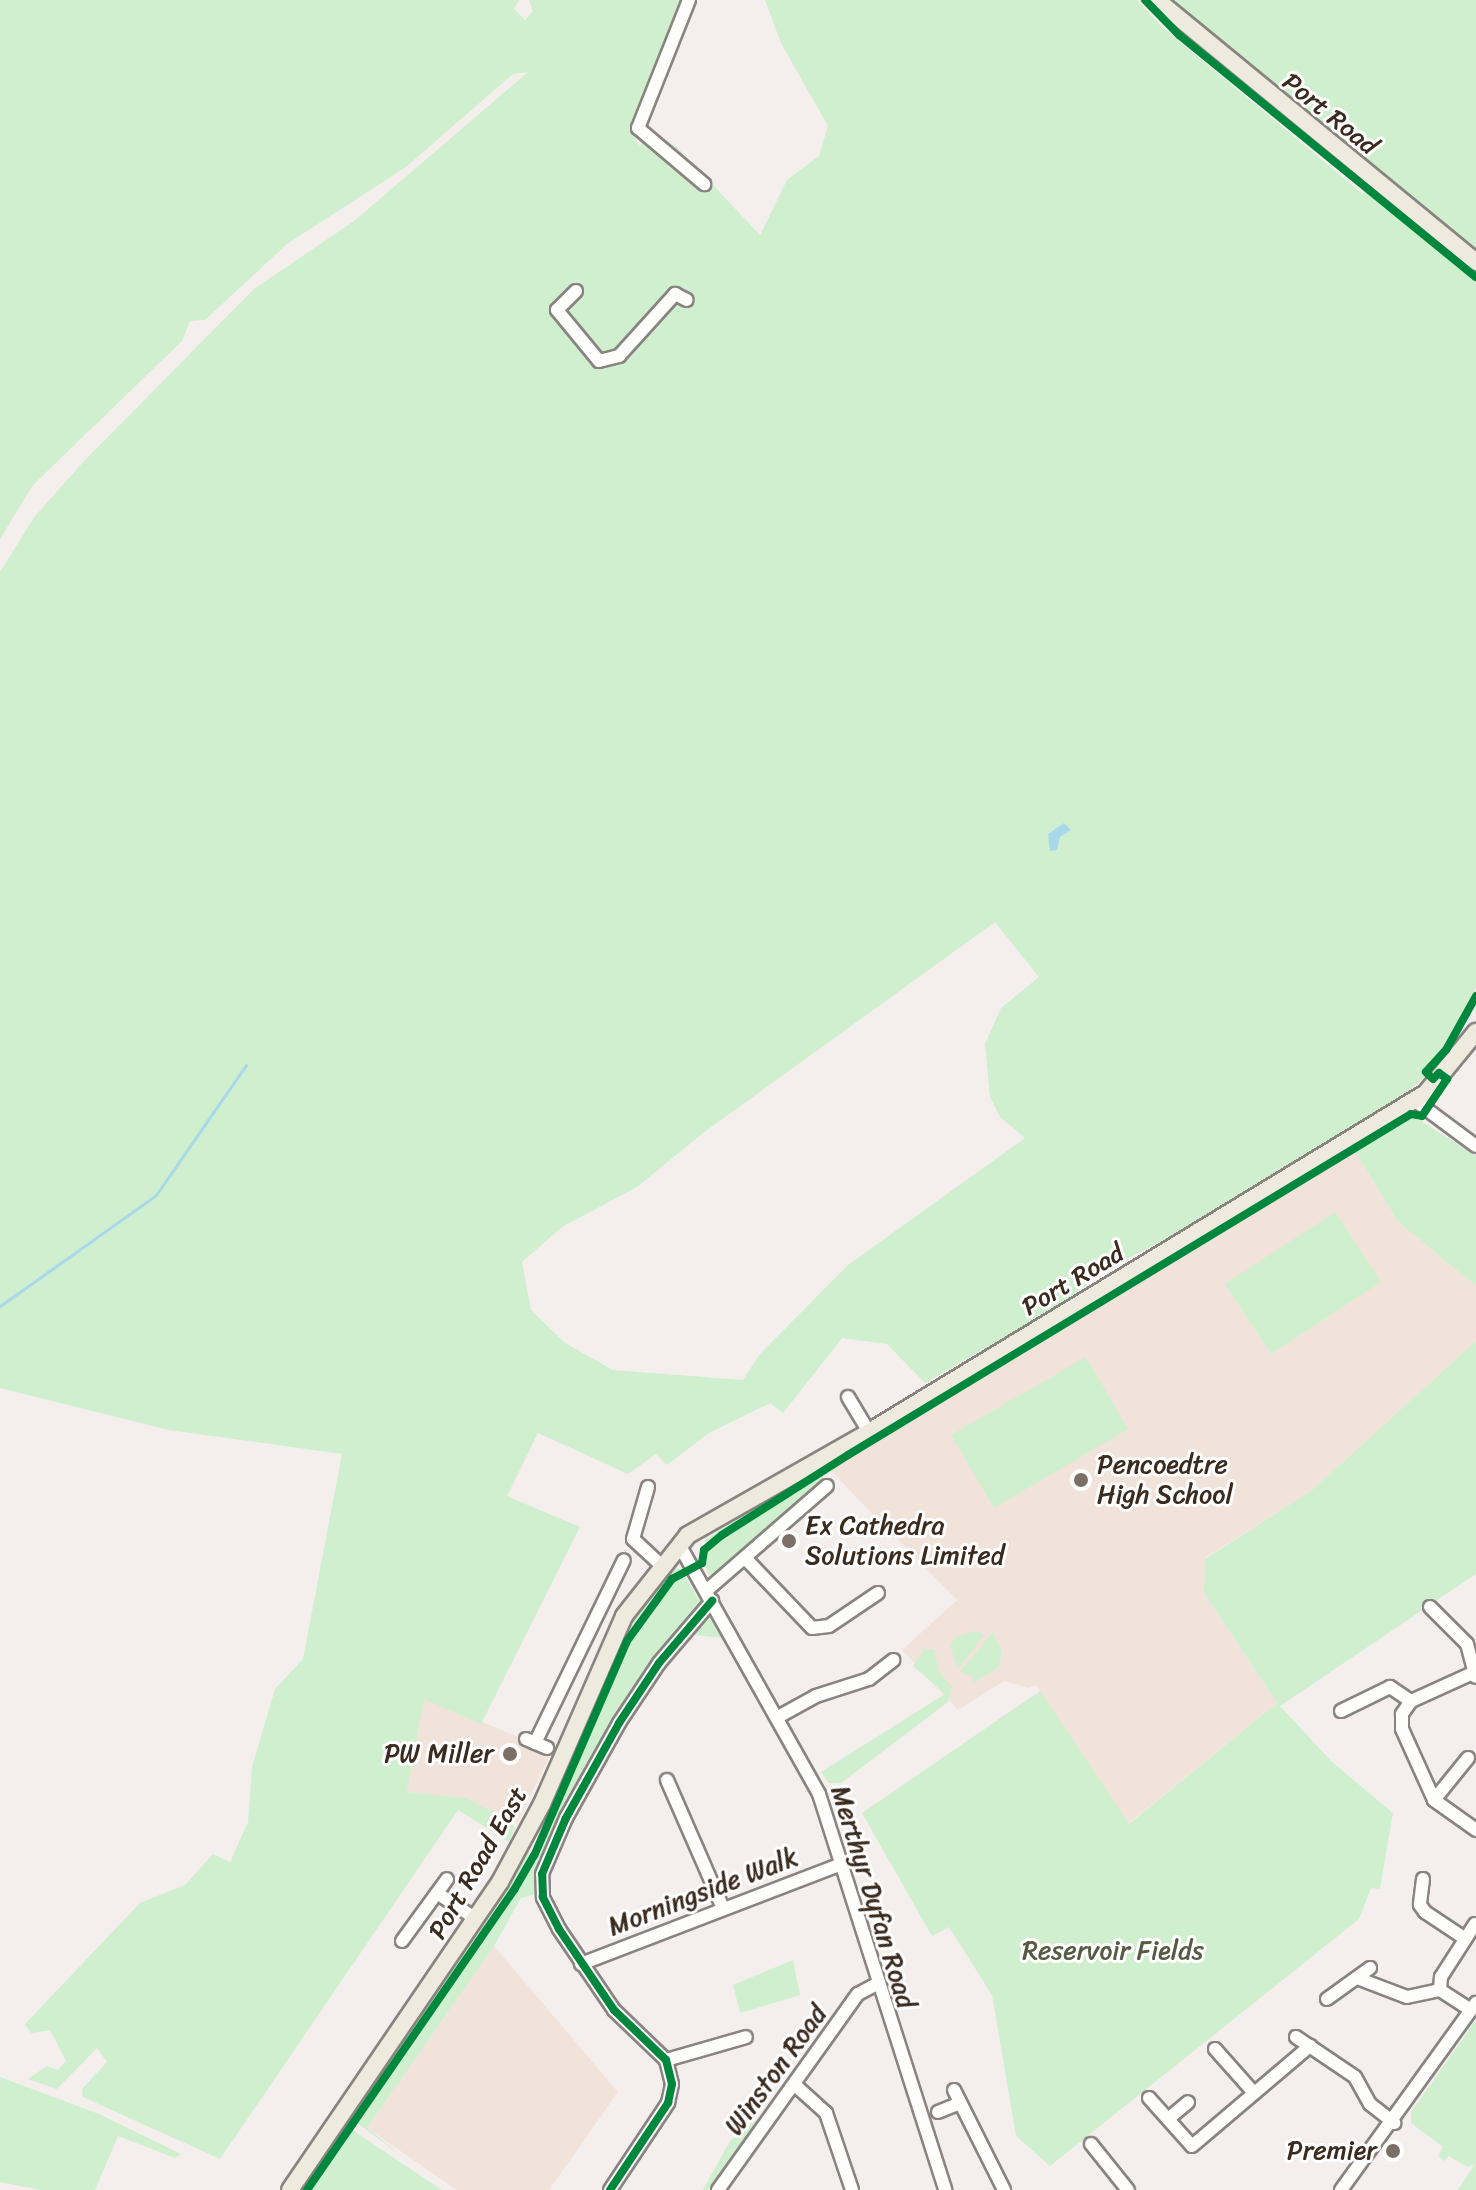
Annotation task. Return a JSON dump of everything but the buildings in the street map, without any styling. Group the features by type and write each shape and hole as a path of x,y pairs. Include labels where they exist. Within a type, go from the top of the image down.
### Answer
{"main road":[{"name":"Port Road","path":"1157,0 1476,262"},
{"name":"Port Road","path":"1414,1100 1476,1019"},
{"name":"Port Road","path":"681,1548 755,1499 1414,1100 1443,1076 1476,1032"},
{"name":"Port Road East","path":"290,2190 476,1919 538,1812 602,1660 624,1616 661,1565 681,1548"}],"street":[{"path":"689,0 638,128 704,184"},
{"path":"576,291 557,310 584,349 599,361 619,356 675,294 687,300"},
{"path":"1414,1100 1476,1146"},
{"path":"848,1397 869,1432"},
{"name":"Port Road East","path":"581,1964 543,1897 546,1858 586,1780 645,1682 709,1596 827,1486"},
{"path":"648,1487 633,1539 661,1565"},
{"name":"Merthyr Dyfan Road","path":"681,1548 819,1794 945,2190"},
{"path":"746,1559 812,1628 829,1626 878,1593"},
{"path":"536,1743 624,1560"},
{"path":"1430,1607 1467,1644 1476,1674 1411,1701 1402,1714 1402,1729 1434,1800 1476,1830"},
{"path":"579,1650 602,1660"},
{"path":"778,1717 816,1696 869,1679 893,1660"},
{"path":"1341,1711 1390,1687 1411,1701"},
{"path":"1434,1800 1468,1758"},
{"path":"667,1780 723,1908"},
{"name":"Morningside Walk","path":"581,1964 841,1864"},
{"path":"408,1938 447,1879"},
{"path":"1423,1879 1420,1905 1425,1912 1464,1938"},
{"path":"437,1893 476,1919"},
{"path":"1440,1990 1441,1977 1475,1924"},
{"path":"581,1964 614,2010 666,2060 672,2084 668,2103 610,2190"},
{"path":"1327,1999 1370,1968"},
{"path":"1341,2190 1394,2123 1474,2007 1440,1990 1407,1997 1357,1978"},
{"name":"Winston Road","path":"718,2190 858,1994 877,1984"},
{"path":"666,2060 746,2037"},
{"path":"1296,2037 1355,2077 1370,2104 1394,2123"},
{"path":"1149,2098 1192,2146 1310,2046"},
{"path":"1215,2049 1254,2093"},
{"path":"795,2085 826,2113 852,2190"},
{"path":"954,2090 1004,2190"},
{"path":"1168,2119 1188,2102"},
{"path":"938,2112 960,2103"},
{"path":"1093,2153 1128,2190"}],"shaded area":[{"name":"Pencoedtre High School","path":"1355,1151 1398,1222 1476,1286 1476,1341 1311,1491 1205,1558 1204,1593 1277,1703 1128,1824 1036,1685 1029,1688 1004,1681 958,1710 902,1650 957,1600 830,1470"},
{"path":"424,1698 552,1751 517,1823 466,1798 407,1792"},
{"path":"494,1946 618,2092 549,2190 457,2190 367,2128"}],"green space":[{"path":"0,0 519,0 514,9 525,20 533,11 529,0 685,0 635,139 640,146 643,139 668,150 674,144 760,235 787,180 819,156 828,126 781,43 765,0 1137,0 1162,27 1363,194 1375,177 1195,28 1175,0 1476,0 1476,986 1462,1021 1424,1071 1427,1075 1387,1109 1206,1218 1108,1269 1057,1307 925,1383 887,1344 842,1338 783,1413 770,1403 709,1433 667,1465 656,1454 628,1474 538,1433 507,1496 580,1527 481,1724 424,1699 407,1792 466,1798 510,1820 515,1828 509,1842 458,1810 220,2159 83,2097 82,2089 107,2062 97,2048 57,2089 28,2079 47,2066 58,2070 66,2061 50,2030 31,2033 25,2024 140,1903 185,1885 213,1854 230,1862 248,1822 252,1767 275,1689 303,1659 342,1454 169,1430 0,1388 0,572 35,516 85,460 254,289 354,221 528,72 513,74 406,167 287,244 205,320 190,321 182,341 33,485 0,539","holes":["995,922 1039,977 1001,1008 985,1044 990,1097 1000,1117 1025,1138 848,1265 760,1354 743,1380 613,1370 565,1343 531,1310 522,1262 562,1227 637,1187 703,1133"]},
{"path":"1412,1115 1476,1156 1476,1286 1398,1222 1355,1151"},
{"path":"1335,1212 1381,1282 1271,1354 1225,1284"},
{"name":"Reservoir Fields","path":"1476,1341 1476,1574 1280,1706 1332,1762 1393,1813 1380,1889 1371,1888 1359,1919 1050,2166 1016,2136 992,1995 949,1927 932,1936 862,1813 1040,1691 1129,1824 1277,1703 1204,1593 1205,1559 1311,1491"},
{"path":"1086,1357 1128,1429 994,1508 951,1435"},
{"path":"823,1473 821,1483 714,1576 708,1574 704,1558 712,1545"},
{"path":"771,1498 707,1544 705,1540"},
{"path":"675,1568 685,1570 675,1573 649,1603 623,1645 531,1847 529,1841 621,1637"},
{"path":"677,1577 686,1578 701,1603 565,1811 541,1858 536,1856 628,1644"},
{"path":"705,1609 722,1638 689,1634"},
{"path":"975,1631 984,1635 958,1669 950,1645 957,1636"},
{"path":"993,1632 1002,1651 999,1667 972,1684 973,1676 960,1672"},
{"path":"925,1649 934,1650 939,1671 952,1687 948,1702 841,1783 829,1783 821,1772 945,1694 913,1666"},
{"path":"525,1850 530,1856 528,1863 508,1894 304,2190 297,2190"},
{"path":"534,1861 539,1863 536,1894 521,1898 494,1946 367,2128 403,2157 356,2122"},
{"path":"793,1960 800,1995 740,2013 733,1985"},
{"path":"1476,2020 1476,2190 1458,2190 1475,2164 1467,2167 1449,2156 1444,2161 1438,2156 1443,2147 1411,2123 1411,2112"},
{"path":"0,2077 99,2114 181,2154 175,2158 118,2136 95,2190 41,2190 0,2182"},
{"path":"774,2106 708,2190 703,2190 730,2141"},
{"path":"351,2129 418,2174 442,2190 310,2190"}],"water":[{"path":"1064,823 1071,830 1060,837 1057,850 1050,851 1048,834"}],"waterway":[{"path":"0,1306 156,1195 246,1065"}],"cycle path":[{"path":"1145,0 1179,35 1476,277"},
{"path":"307,2190 514,1890 534,1856 627,1641 672,1579 702,1563 704,1550 722,1535 848,1455 1411,1114 1422,1116 1447,1079 1439,1073 1433,1079 1426,1072 1446,1050 1476,996"},
{"path":"610,2190 668,2103 672,2084 666,2060 614,2010 559,1929 543,1897 542,1874 566,1818 619,1723 659,1663 712,1601"}],"place":[{"name":"Pencoedtre High School","path":"1081,1480"},
{"name":"Ex Cathedra Solutions Limited","path":"789,1541"},
{"name":"PW Miller","path":"510,1754"},
{"name":"Premier","path":"1393,2151"}]}
